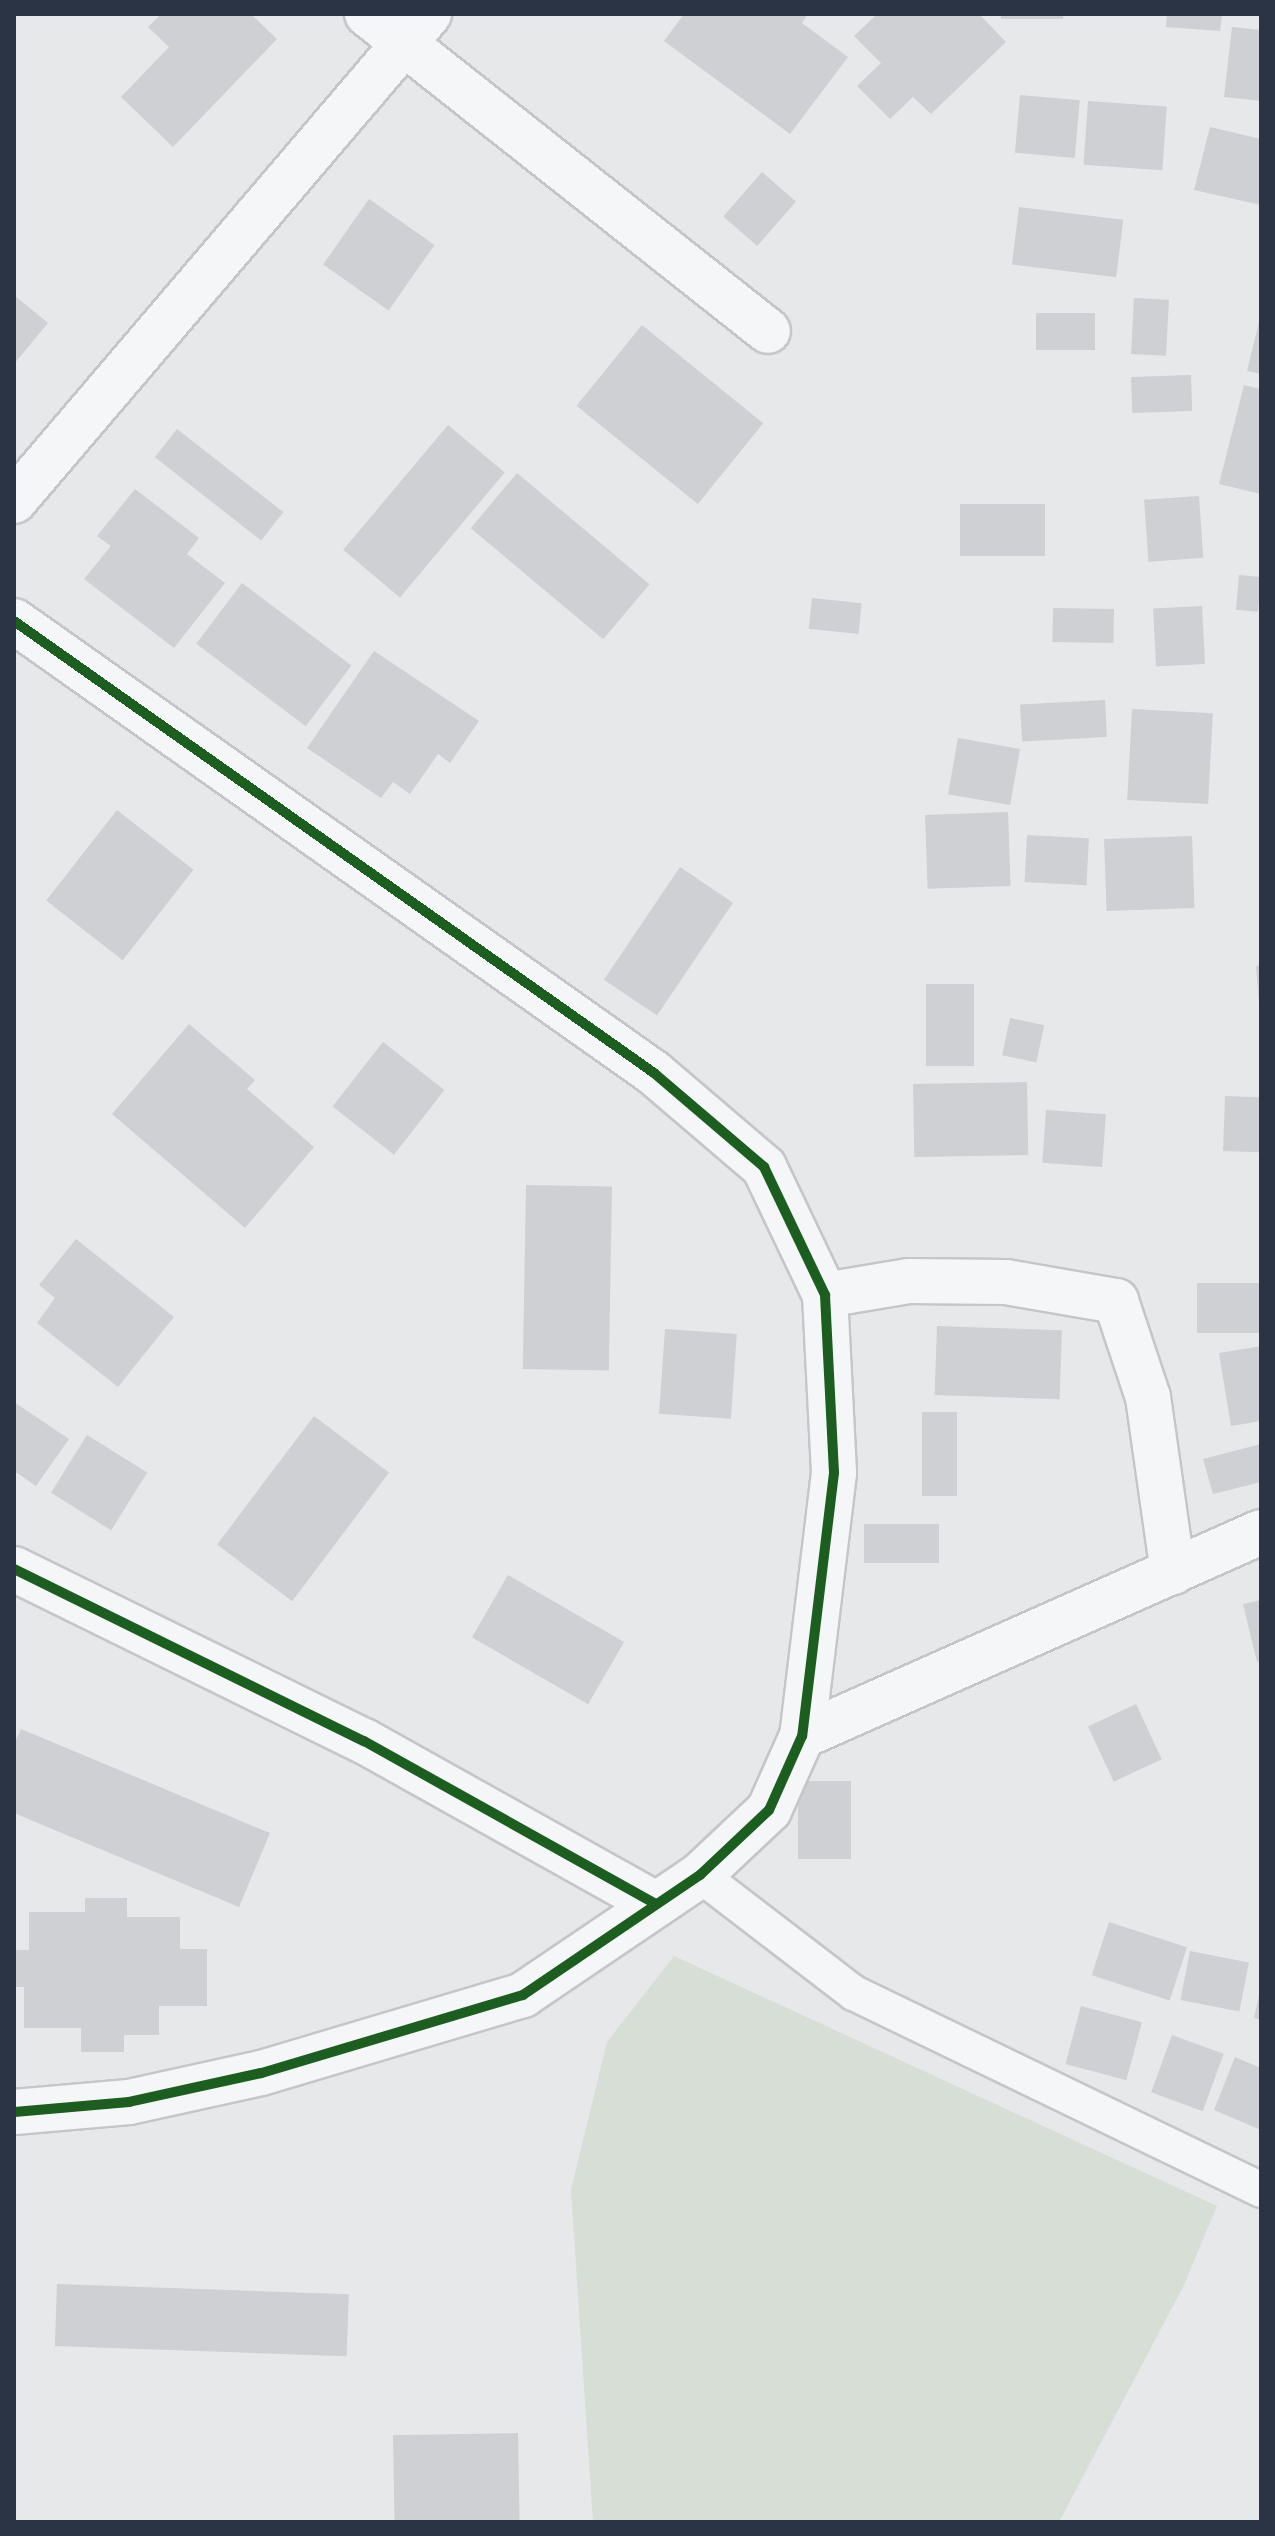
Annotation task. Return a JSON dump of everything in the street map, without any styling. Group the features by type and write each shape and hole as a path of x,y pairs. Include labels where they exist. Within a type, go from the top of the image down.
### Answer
{"street":[{"path":"367,14 418,29 768,331"},
{"path":"14,501 418,29"},
{"path":"14,621 654,1073 764,1167 825,1295 834,1473 802,1736 769,1810 700,1875 523,1995 261,2073 129,2102 14,2112"},
{"path":"825,1295 909,1281 1006,1282 1116,1301 1148,1397 1173,1572"},
{"path":"802,1736 1261,1532"},
{"path":"14,1569 364,1741 656,1904"}],"lane":[{"path":"700,1875 854,1993 1261,2190"}],"shaded area":[{"path":"674,1956 1217,2206 1183,2287 1059,2522 593,2522 571,2190 607,2042"}],"building":[{"path":"161,14 251,14 277,39 173,147 121,97 169,47 148,27"},
{"path":"684,14 808,14 802,23 848,57 790,134 664,41"},
{"path":"877,14 979,14 1006,42 931,114 913,97 890,119 857,86 881,63 854,36"},
{"path":"1001,14 1063,14 1063,19 1001,19"},
{"path":"1167,14 1222,14 1220,31 1166,27"},
{"path":"1232,27 1261,30 1261,101 1224,97"},
{"path":"1020,95 1080,100 1075,158 1015,153"},
{"path":"1088,101 1167,107 1162,170 1084,165"},
{"path":"1210,127 1261,139 1261,205 1194,190"},
{"path":"762,172 796,202 757,246 723,217"},
{"path":"369,199 435,245 389,310 323,265"},
{"path":"1019,207 1123,220 1116,277 1012,265"},
{"path":"14,295 48,323 14,364"},
{"path":"1134,298 1169,300 1166,356 1131,354"},
{"path":"1036,313 1095,313 1095,350 1036,350"},
{"path":"1261,314 1261,374 1247,371"},
{"path":"642,325 763,423 698,504 577,406"},
{"path":"1191,375 1192,411 1132,413 1131,377"},
{"path":"1244,385 1261,389 1261,494 1219,484"},
{"path":"448,425 505,473 400,597 343,550"},
{"path":"177,429 283,512 261,540 155,457"},
{"path":"517,473 650,584 603,639 471,528"},
{"path":"135,489 199,538 187,554 225,583 174,648 84,579 111,546 97,536"},
{"path":"1199,496 1203,558 1148,562 1144,500"},
{"path":"960,504 1045,504 1045,556 960,556"},
{"path":"1239,575 1261,577 1258,612 1236,610"},
{"path":"242,583 351,665 306,726 196,644"},
{"path":"812,598 862,603 858,634 809,629"},
{"path":"1202,606 1205,664 1156,666 1153,609"},
{"path":"1053,608 1114,609 1113,643 1052,642"},
{"path":"374,651 479,721 450,763 438,754 410,794 393,782 381,798 307,748"},
{"path":"1105,700 1107,737 1022,741 1020,704"},
{"path":"1132,709 1213,713 1208,804 1127,800"},
{"path":"958,738 1020,749 1010,805 948,794"},
{"path":"117,810 193,870 123,960 46,901"},
{"path":"1008,812 1011,886 928,889 925,815"},
{"path":"1027,835 1089,838 1086,885 1025,882"},
{"path":"1192,836 1195,908 1107,911 1104,839"},
{"path":"680,867 733,903 657,1016 604,980"},
{"path":"1261,965 1261,1004 1259,1004 1256,966"},
{"path":"926,984 974,984 974,1066 926,1066"},
{"path":"1010,1018 1044,1025 1036,1062 1002,1055"},
{"path":"189,1024 255,1080 247,1089 314,1147 245,1228 112,1114"},
{"path":"383,1042 444,1090 394,1155 333,1107"},
{"path":"1027,1082 1028,1155 914,1157 913,1084"},
{"path":"1225,1096 1261,1097 1259,1152 1223,1151"},
{"path":"1046,1110 1106,1114 1102,1167 1042,1163"},
{"path":"526,1185 612,1187 609,1370 523,1369"},
{"path":"76,1239 174,1317 118,1387 37,1323 55,1298 39,1285"},
{"path":"1197,1283 1261,1283 1261,1333 1197,1333"},
{"path":"937,1326 1062,1330 1060,1399 935,1395"},
{"path":"665,1329 737,1334 731,1419 659,1414"},
{"path":"1261,1346 1261,1421 1231,1426 1219,1353"},
{"path":"14,1402 69,1439 36,1486 14,1471"},
{"path":"922,1412 957,1412 957,1496 922,1496"},
{"path":"314,1416 389,1473 292,1601 217,1545"},
{"path":"87,1435 147,1473 111,1530 51,1493"},
{"path":"1261,1444 1261,1482 1213,1494 1203,1459"},
{"path":"864,1524 939,1524 939,1563 864,1563"},
{"path":"508,1575 624,1642 588,1704 472,1637"},
{"path":"1261,1600 1261,1661 1257,1662 1243,1604"},
{"path":"1136,1704 1162,1759 1114,1782 1088,1726"},
{"path":"21,1729 270,1833 239,1907 14,1813 14,1744"},
{"path":"798,1781 851,1781 851,1859 798,1859"},
{"path":"85,1898 127,1898 127,1917 180,1917 180,1949 207,1949 207,2006 159,2006 159,2035 124,2035 124,2052 81,2052 81,2028 24,2028 24,1987 14,1987 14,1950 29,1950 29,1912 85,1912"},
{"path":"1109,1922 1187,1947 1170,2001 1092,1975"},
{"path":"1190,1951 1249,1962 1239,2012 1180,2000"},
{"path":"1261,1991 1261,2020 1254,2018"},
{"path":"1081,2006 1142,2022 1126,2080 1065,2064"},
{"path":"1172,2035 1224,2054 1203,2111 1151,2092"},
{"path":"1235,2057 1261,2068 1261,2130 1214,2110"},
{"path":"57,2284 349,2294 347,2356 55,2346"},
{"path":"518,2433 520,2522 395,2522 393,2435"}],"cycle path":[{"path":"14,621 654,1073 764,1167 825,1295 834,1473 802,1736 769,1810 700,1875 523,1995 261,2073 129,2102 14,2112"},
{"path":"14,1569 364,1741 656,1904"}]}
